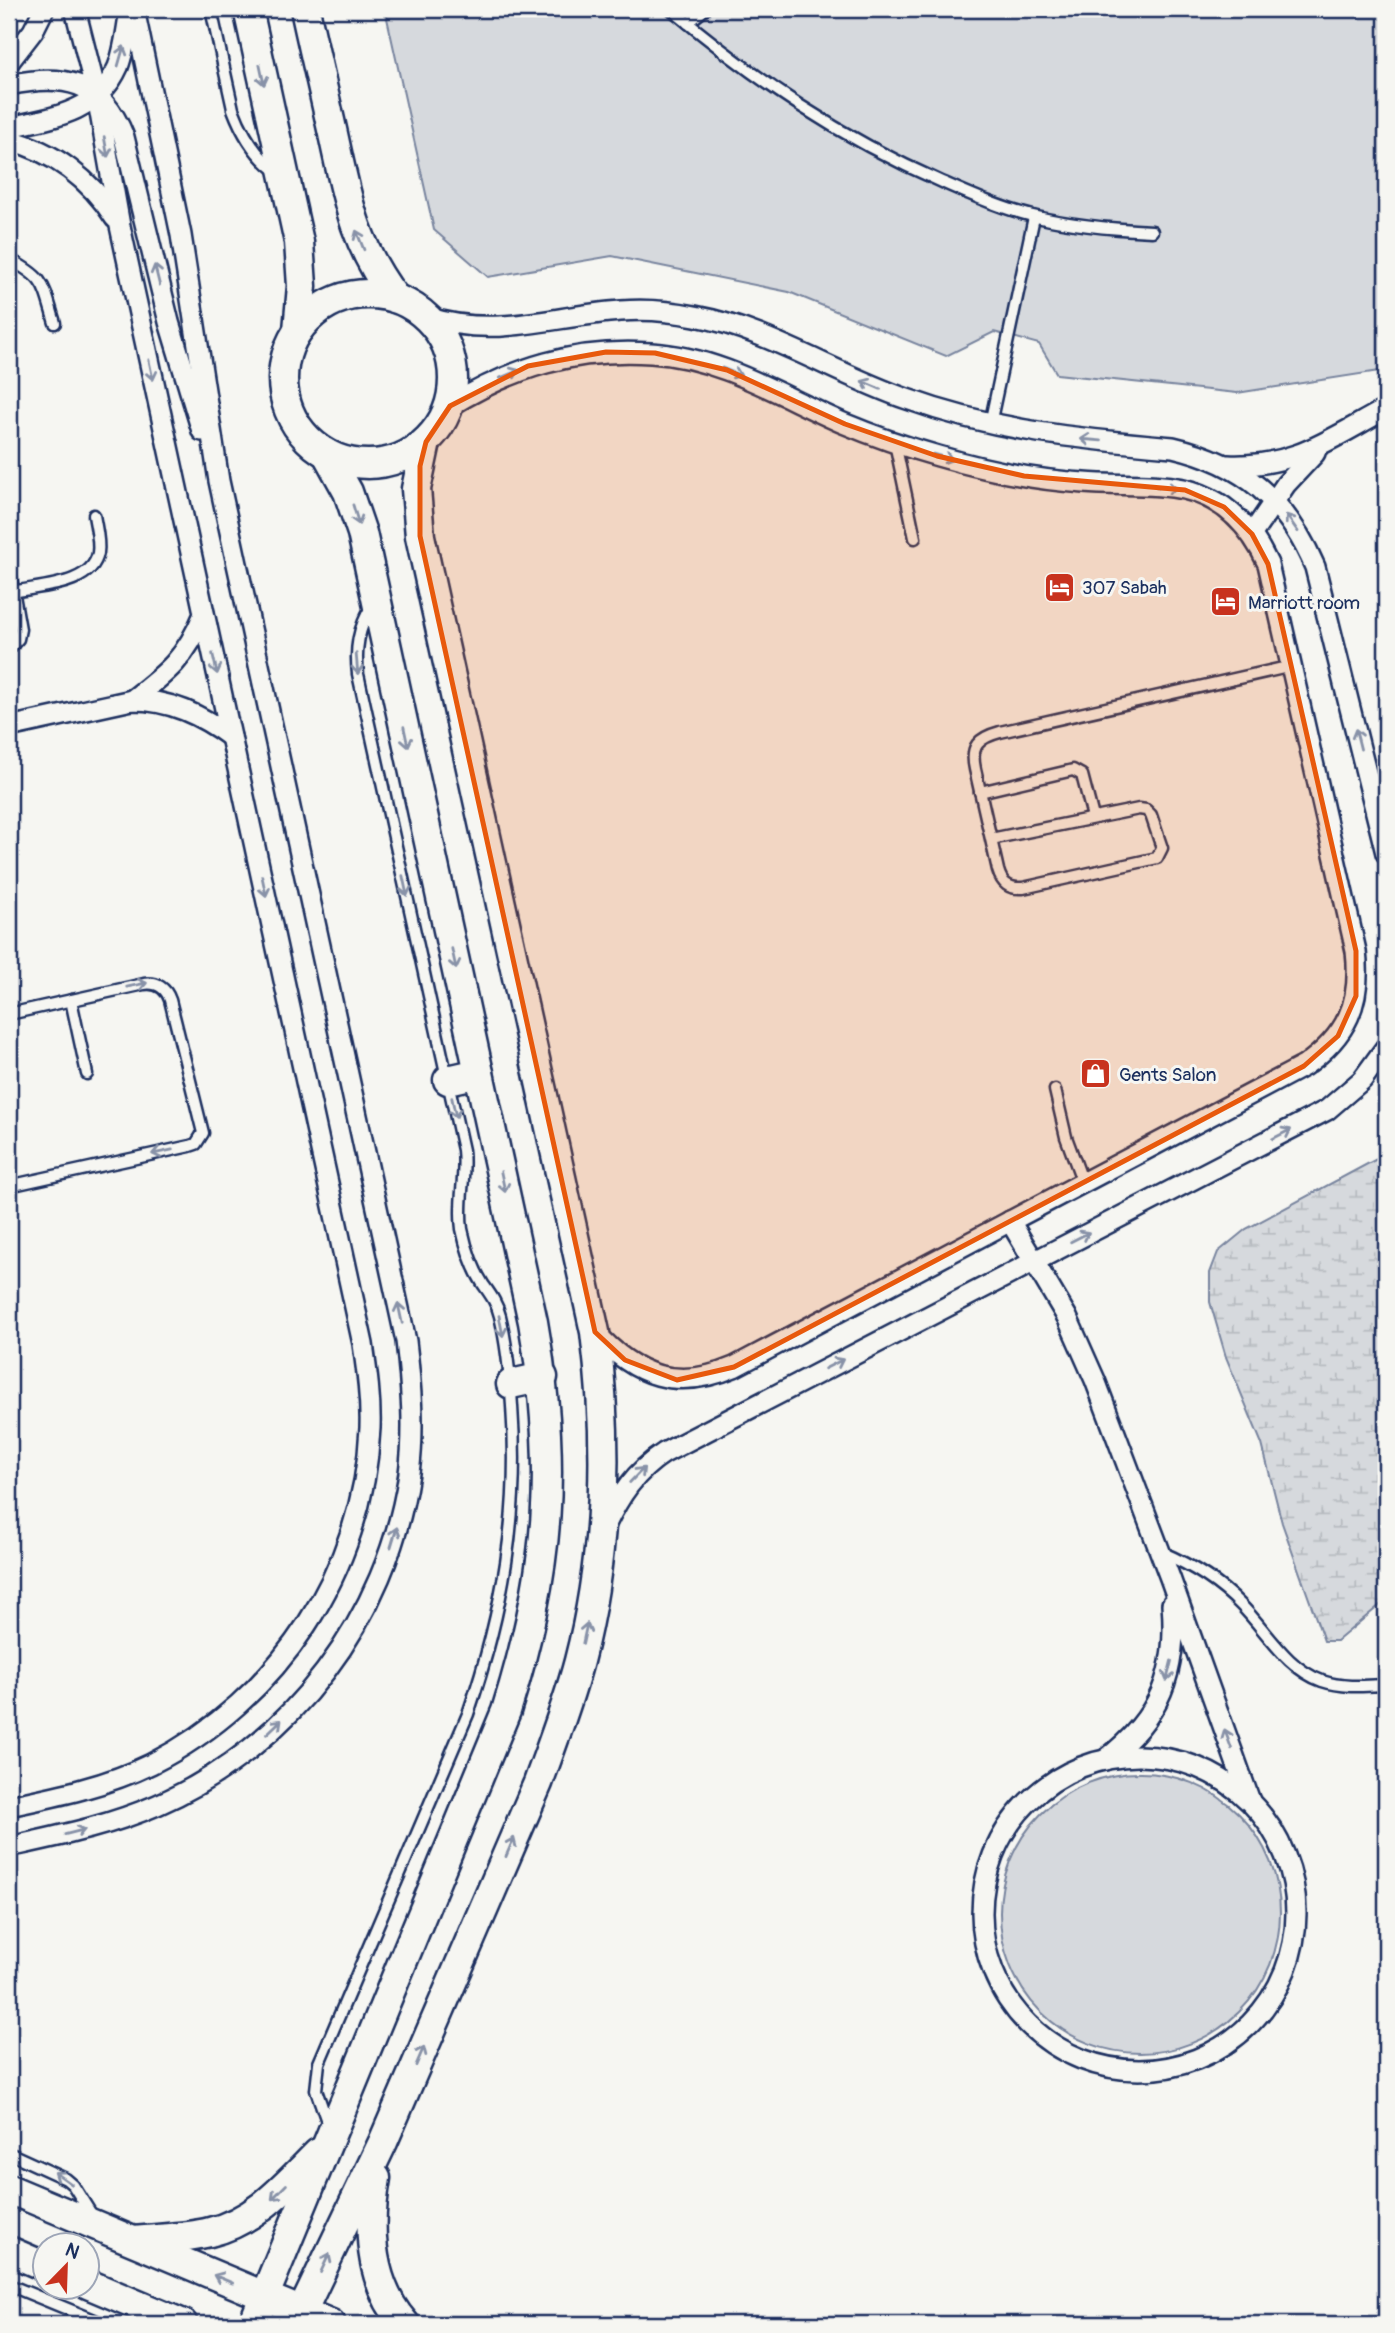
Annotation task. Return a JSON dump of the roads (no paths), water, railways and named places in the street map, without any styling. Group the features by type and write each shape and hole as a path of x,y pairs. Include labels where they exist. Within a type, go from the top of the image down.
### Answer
{"street":[{"path":"9,62 33,31 44,9"},
{"path":"9,1806 111,1781 150,1764 187,1744 221,1720 267,1676 307,1627 328,1590 345,1551 358,1511 370,1428 369,1385 363,1343 120,226 97,96 75,9"},
{"path":"9,127 61,116 79,109 97,96 109,83 118,66 132,9"},
{"path":"9,1847 85,1830 158,1805 233,1762 268,1734 299,1704 327,1670 372,1596 395,1534 410,1471 411,1384 406,1340 219,481 183,248 132,9"},
{"path":"248,9 301,264 298,330"},
{"path":"305,9 349,210 367,256 395,298"},
{"path":"9,85 32,80 58,79 82,87 109,107 124,137 173,335 219,481"},
{"path":"9,140 42,152 80,176 95,191 120,226"},
{"path":"373,294 395,298 426,317 442,335 451,358 454,382 450,406 436,432 412,453 396,461 378,464 343,461 310,442 287,408 283,388 283,368 288,348 298,330 313,314 331,302 351,295 373,294"},
{"path":"426,317 482,328 620,311 659,311 697,316 746,331 904,399 989,424 1052,436 1173,447 1226,464 1251,480 1274,500 1304,542 1315,566 1386,853"},
{"path":"450,406 476,390 528,366 606,352 655,353 692,359 727,370 845,424 895,443 978,467 1070,482 1164,486 1185,490 1224,507 1252,534 1268,564 1356,951 1359,974 1349,1017 1338,1036 1323,1053 1304,1066 718,1374 677,1380 644,1370 625,1360 595,1332"},
{"path":"1226,464 1248,466 1280,461 1310,451 1386,409"},
{"path":"1252,534 1299,468 1329,440"},
{"path":"299,2318 383,2142 533,1795 561,1723 590,1610 601,1533 605,1479 604,1433 595,1332 416,513 416,489 426,442"},
{"path":"253,2324 501,1722 523,1658 536,1603 548,1490 548,1434 543,1377 533,1322 356,512 339,472 327,454"},
{"path":"132,700 168,672 184,655 204,614"},
{"path":"9,727 132,700 152,700 194,713 231,737"},
{"path":"601,1533 630,1482 664,1453 1328,1110 1379,1064 1386,1047"},
{"path":"447,1080 479,1073"},
{"path":"1010,1221 1067,1317 1082,1348 1170,1578 1251,1803"},
{"path":"510,1384 543,1377"},
{"path":"1105,1760 1125,1745 1142,1726 1156,1705 1166,1682 1175,1632 1170,1578"},
{"path":"1136,1756 1198,1768 1226,1783 1251,1803 1273,1831 1288,1864 1296,1899 1295,1935 1286,1970 1270,2002 1246,2029 1217,2050 1184,2064 1149,2070 1112,2068 1078,2058 1046,2040 1020,2016 999,1986 986,1952 981,1917 985,1881 996,1847 1015,1816 1040,1791 1071,1772 1105,1760 1136,1756"},
{"path":"134,2241 210,2232 251,2215 268,2203 329,2139"},
{"path":"383,2142 370,2214 372,2251 383,2288 405,2324"},
{"path":"9,2189 264,2296 299,2318 331,2324"},
{"path":"9,2251 32,2261"},
{"path":"102,2290 183,2324"}],"lane":[{"path":"211,9 239,125 257,154 284,176"},
{"path":"671,9 719,50 777,92 838,130 901,164 1034,217 1094,228 1152,231"},
{"path":"688,23 705,9"},
{"path":"989,424 1034,217"},
{"path":"9,259 33,272 40,280 55,323"},
{"path":"895,443 915,538"},
{"path":"13,592 71,580 83,576 92,568 99,545 94,515"},
{"path":"9,567 18,639 9,649"},
{"path":"329,2139 316,2090 319,2063 468,1714 500,1607 514,1496 515,1440 500,1316 490,1293 473,1266 462,1227 460,1208 464,1164 358,674 356,655 359,635 365,616 376,600"},
{"path":"991,839 1139,809 1146,810 1154,821 1162,848 1161,854 1152,859 1014,888 1006,885 1000,878 980,792 972,756 977,744 987,736 1292,666"},
{"path":"980,792 1073,770 1082,775 1093,817"},
{"path":"9,1014 151,983 164,988 170,1000 203,1133 196,1144 190,1146 9,1186"},
{"path":"71,1000 87,1074"},
{"path":"1055,1090 1066,1137 1083,1183"},
{"path":"1160,1552 1196,1569 1228,1592 1283,1654 1308,1675 1338,1685 1386,1685"},
{"path":"9,2153 66,2179 99,2227"},
{"path":"9,2285 104,2324"}],"place":[{"name":"307 Sabah","path":"1059,587"},
{"name":"Marriott room","path":"1225,602"},
{"name":"Gents Salon","path":"1096,1074"}]}
